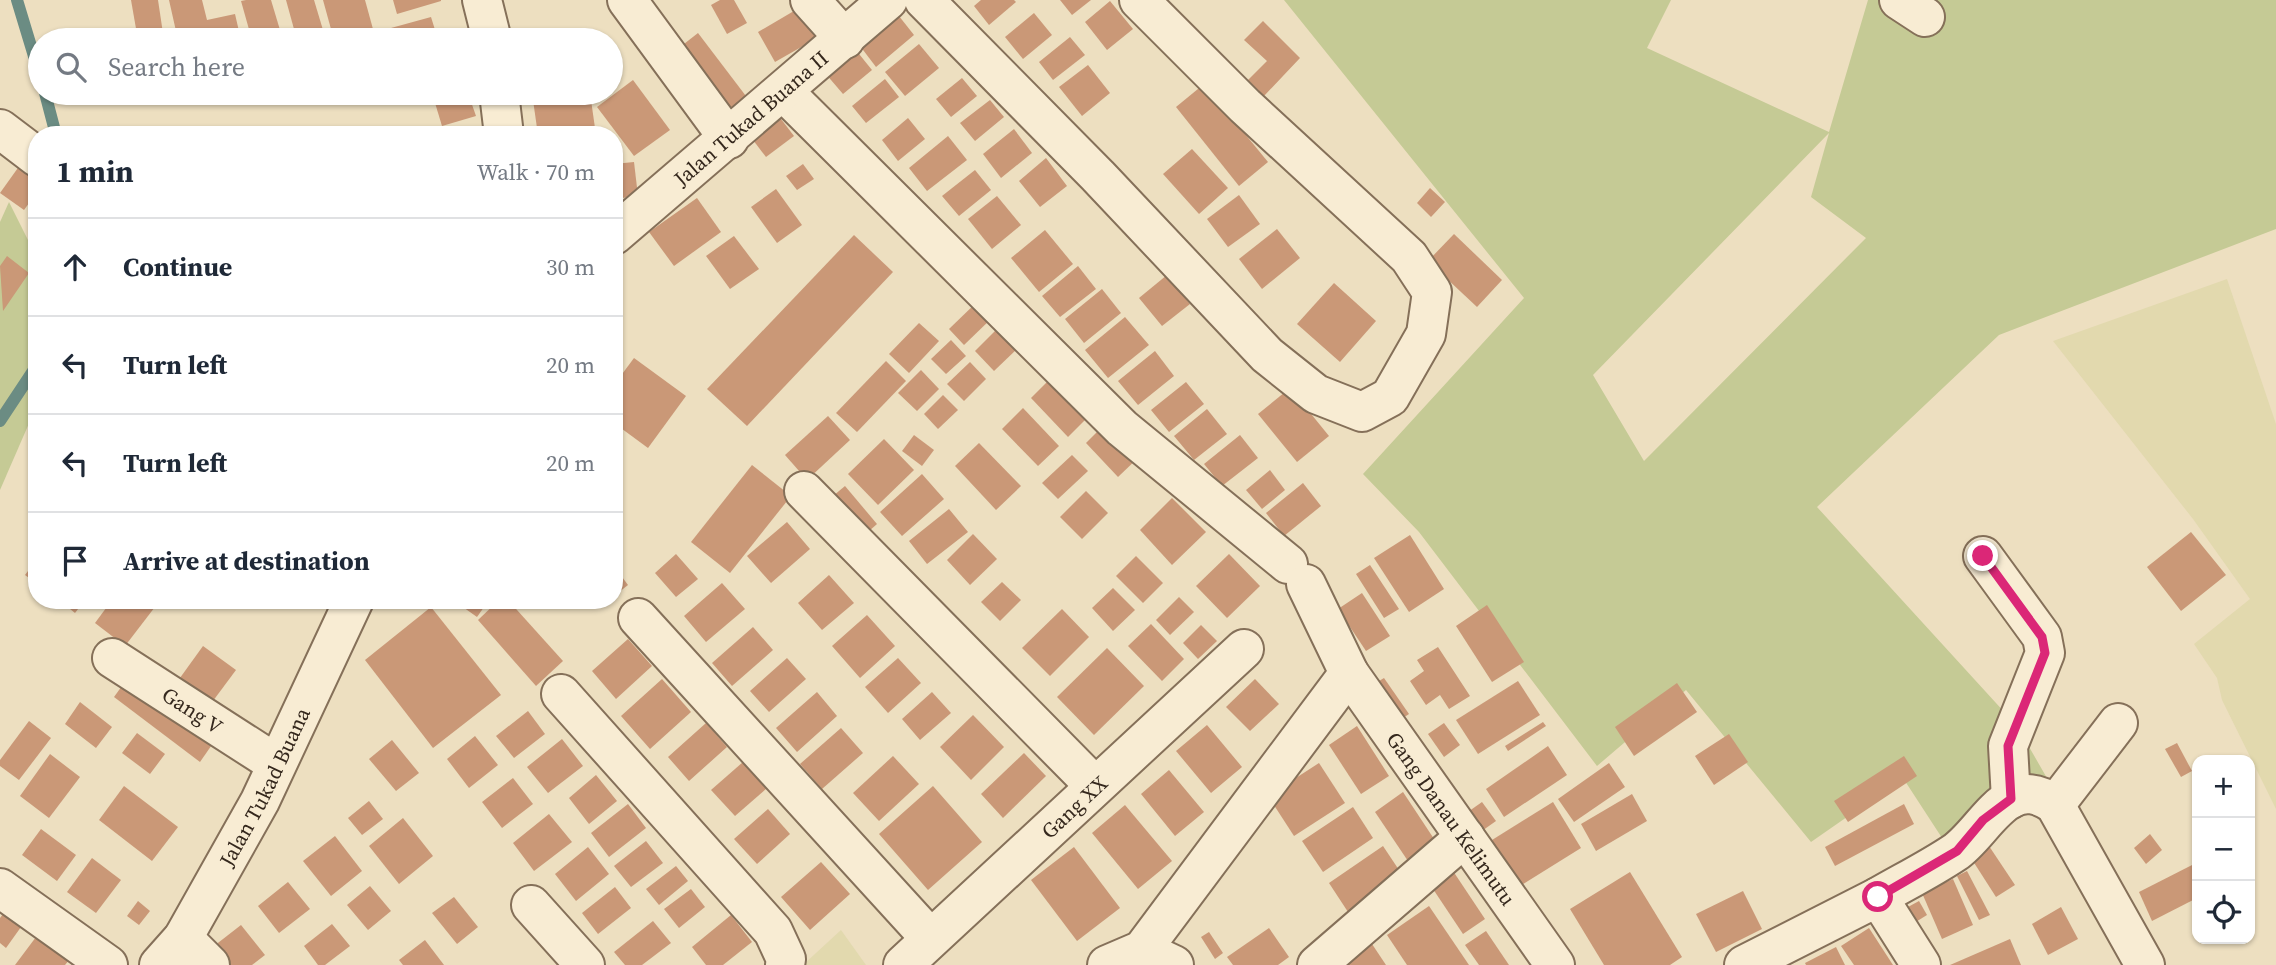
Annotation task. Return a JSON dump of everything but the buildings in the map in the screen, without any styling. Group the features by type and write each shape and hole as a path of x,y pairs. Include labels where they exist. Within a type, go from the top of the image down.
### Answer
{"street":[{"path":"482,0 489,28"},
{"path":"627,0 729,139"},
{"path":"810,0 845,39"},
{"name":"Jalan Tukad Buana II","path":"623,227 888,0"},
{"path":"924,0 1098,176 1267,355 1316,394 1362,412 1390,397 1426,334 1432,292 1424,275 1409,257 1245,106 1139,0"},
{"name":"Gang Danau Kelimutu","path":"784,92 1122,428 1297,574 1349,673 1555,965"},
{"path":"500,105 503,126"},
{"path":"0,129 28,150"},
{"path":"804,491 1094,785"},
{"path":"1983,556 2042,637 2045,653 2008,746 2011,799"},
{"name":"Jalan Tukad Buana","path":"171,951 260,801 275,763 350,609"},
{"path":"638,618 930,938"},
{"name":"Gang XX","path":"904,965 1094,785 1244,649"},
{"name":"Gang V","path":"112,658 275,763"},
{"path":"1141,960 1349,673"},
{"path":"561,694 773,931 786,959 785,965"},
{"path":"2055,805 2118,723"},
{"path":"1744,965 1878,897 1957,851 1983,820 2011,799 2035,794 2055,805 2145,965"},
{"path":"1317,965 1465,837"},
{"path":"0,888 108,965"},
{"path":"1878,897 1921,965"},
{"path":"531,905 585,965"},
{"path":"171,951 210,965"}],"shaded area":[{"path":"2227,279 2276,424 2276,809 2255,767 2255,755 2249,755 2222,700 2217,678 2194,644 2250,599 2193,519 2053,341"},
{"path":"841,930 866,965 803,965"}],"green space":[{"path":"1284,0 1671,0 1647,48 1829,132 1868,0 2276,0 2276,229 1999,335 1817,507 2017,726 2055,792 1944,841 1903,778 1811,842 1686,690 1597,766 1419,532 1363,474 1524,298","holes":["1829,133 1811,197 1866,238 1644,461 1593,375"]},
{"path":"9,202 28,240 28,426 0,490 0,222"}],"waterway":[{"path":"17,0 28,36"},
{"path":"48,105 54,126"},
{"path":"0,421 28,379"}],"route":[{"path":"1878,897 1957,851 1983,820 2011,799 2008,746 2045,653 2042,637 1983,556"}]}
